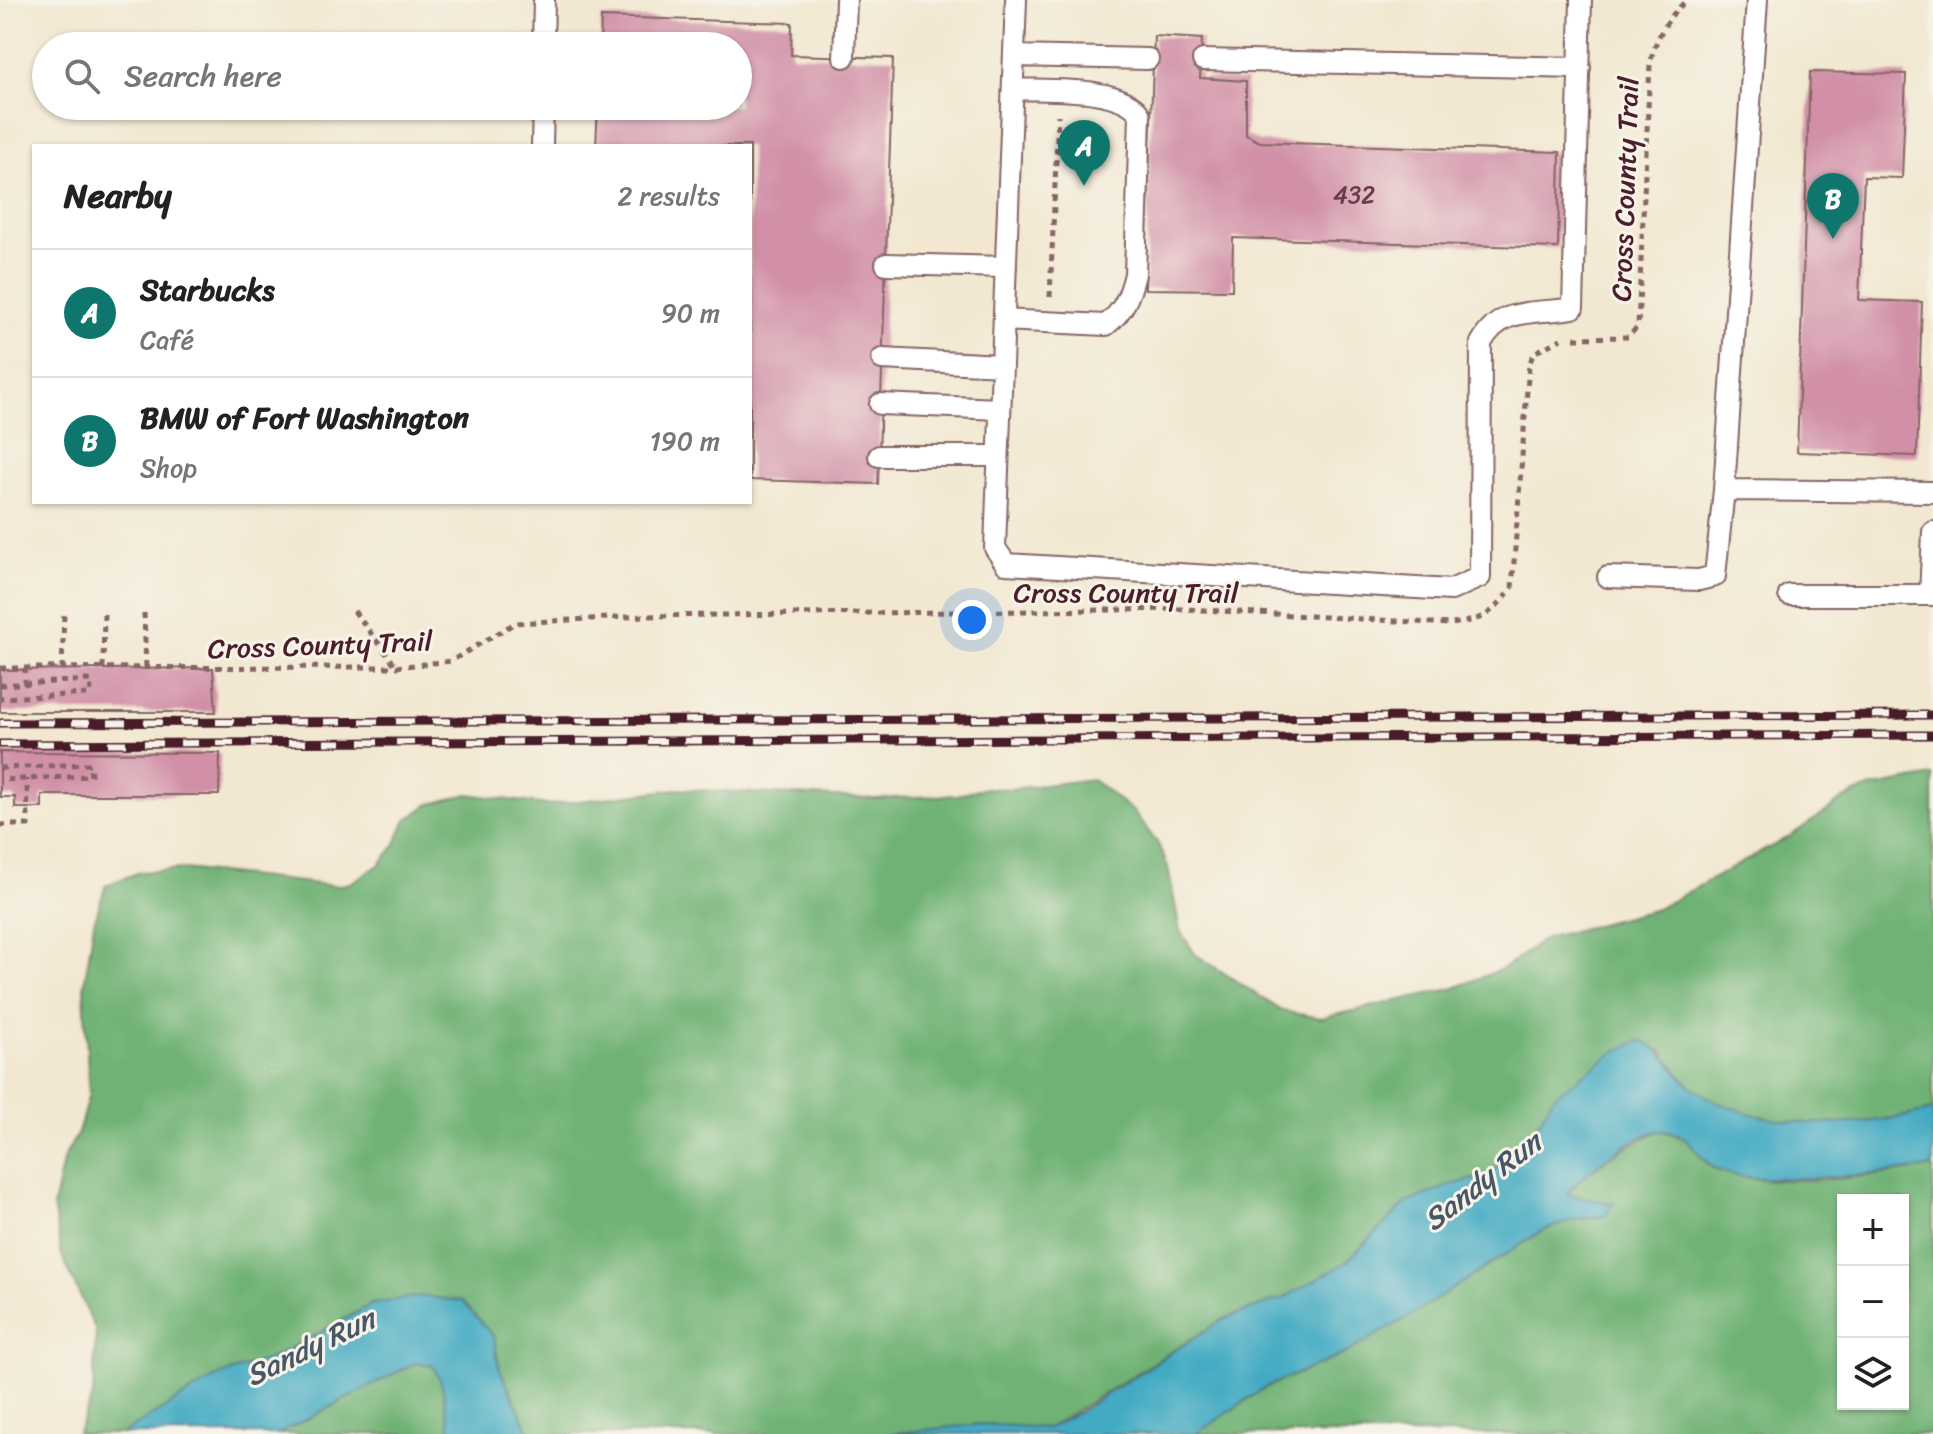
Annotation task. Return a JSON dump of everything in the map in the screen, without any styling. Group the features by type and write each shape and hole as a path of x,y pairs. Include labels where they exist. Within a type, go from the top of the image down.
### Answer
{"lane":[{"path":"543,32 544,0"},
{"path":"844,57 846,0"},
{"path":"1016,0 995,548 1006,564 1451,590 1480,577 1481,343 1491,325 1503,317 1573,308 1581,0"},
{"path":"1608,577 1699,580 1715,576 1724,490 1757,0"},
{"path":"1014,56 1148,59"},
{"path":"1203,60 1580,68"},
{"path":"1004,320 1106,325 1117,317 1129,299 1135,274 1140,115 1135,106 1126,99 1107,95 1013,89"},
{"path":"542,144 543,120"},
{"path":"886,264 1006,267"},
{"path":"882,359 1002,365"},
{"path":"880,404 1000,409"},
{"path":"879,456 998,456"},
{"path":"1724,490 1933,492"},
{"path":"1789,595 1931,595 1933,532"}],"path":[{"name":"Cross County Trail","path":"0,668 396,667 451,661 515,623 644,616 1186,609 1450,624 1480,620 1494,611 1512,588 1527,377 1534,353 1558,339 1628,337 1638,326 1650,65 1654,46 1670,15 1687,0"},
{"path":"1050,298 1058,104"},
{"path":"354,611 396,667"},
{"path":"103,668 104,613"},
{"path":"144,613 146,668"},
{"path":"62,669 64,614"},
{"path":"25,668 25,685"},
{"path":"0,685 90,680 91,694 0,698"},
{"path":"0,768 90,764 91,776 0,780"},
{"path":"0,825 28,825 27,779"}],"green space":[{"path":"1933,776 1933,1110 1875,1121 1810,1123 1777,1120 1717,1103 1693,1088 1661,1050 1535,1126 1523,1150 1484,1177 1450,1185 1383,1225 1345,1263 1284,1298 1224,1319 1048,1428 981,1424 887,1434 530,1434 499,1367 494,1337 372,1304 279,1355 216,1377 122,1434 77,1434 93,1396 96,1331 62,1256 53,1206 64,1157 78,1133 89,1094 84,987 94,922 106,885 140,872 184,869 336,886 350,883 379,865 395,846 405,821 428,805 468,794 547,805 677,789 875,799 957,795 986,788 1012,789 1092,779 1134,812 1158,844 1168,867 1180,931 1195,954 1282,1011 1321,1018 1455,988 1504,968 1546,938 1657,909 1789,837 1844,799 1869,788"},
{"path":"1658,1131 1682,1138 1710,1166 1739,1176 1824,1179 1933,1167 1933,1434 1196,1434 1266,1387 1342,1355 1415,1313 1542,1231 1573,1220 1605,1216 1612,1204 1566,1195 1597,1165"},
{"path":"415,1363 432,1365 441,1381 451,1434 278,1434"}],"water":[{"name":"Sandy Run","path":"1642,1040 1666,1058 1695,1089 1750,1114 1811,1123 1843,1123 1874,1121 1933,1110 1933,1167 1820,1178 1756,1178 1714,1168 1679,1135 1662,1131 1651,1133 1611,1155 1567,1194 1613,1204 1605,1216 1573,1220 1542,1231 1415,1313 1342,1355 1266,1387 1196,1434 887,1434 981,1424 1048,1428 1077,1413 1224,1319 1284,1298 1345,1263 1406,1203 1450,1185 1484,1177 1523,1150 1554,1096 1616,1051"},
{"name":"Sandy Run","path":"420,1296 462,1301 494,1337 499,1367 530,1434 451,1434 441,1381 432,1365 415,1363 278,1434 122,1434 216,1377 279,1355 372,1304"}],"building":[{"path":"601,17 792,23 791,55 893,58 878,484 752,480 752,144 596,144 597,120 752,120 752,32 600,32"},
{"path":"1154,36 1202,39 1200,78 1246,81 1246,135 1260,142 1560,152 1558,248 1233,238 1232,290 1145,289"},
{"path":"1810,72 1906,74 1902,178 1864,177 1859,300 1922,302 1917,456 1797,452"},
{"path":"213,668 216,712 0,712 0,670"},
{"path":"0,752 220,753 219,795 42,795 42,808 15,808 15,797 0,797"}],"railway":[{"path":"0,723 1933,715"},
{"path":"0,744 1933,735"}],"place":[{"name":"Starbucks","path":"1084,186"},
{"name":"BMW of Fort Washington","path":"1833,239"}]}
